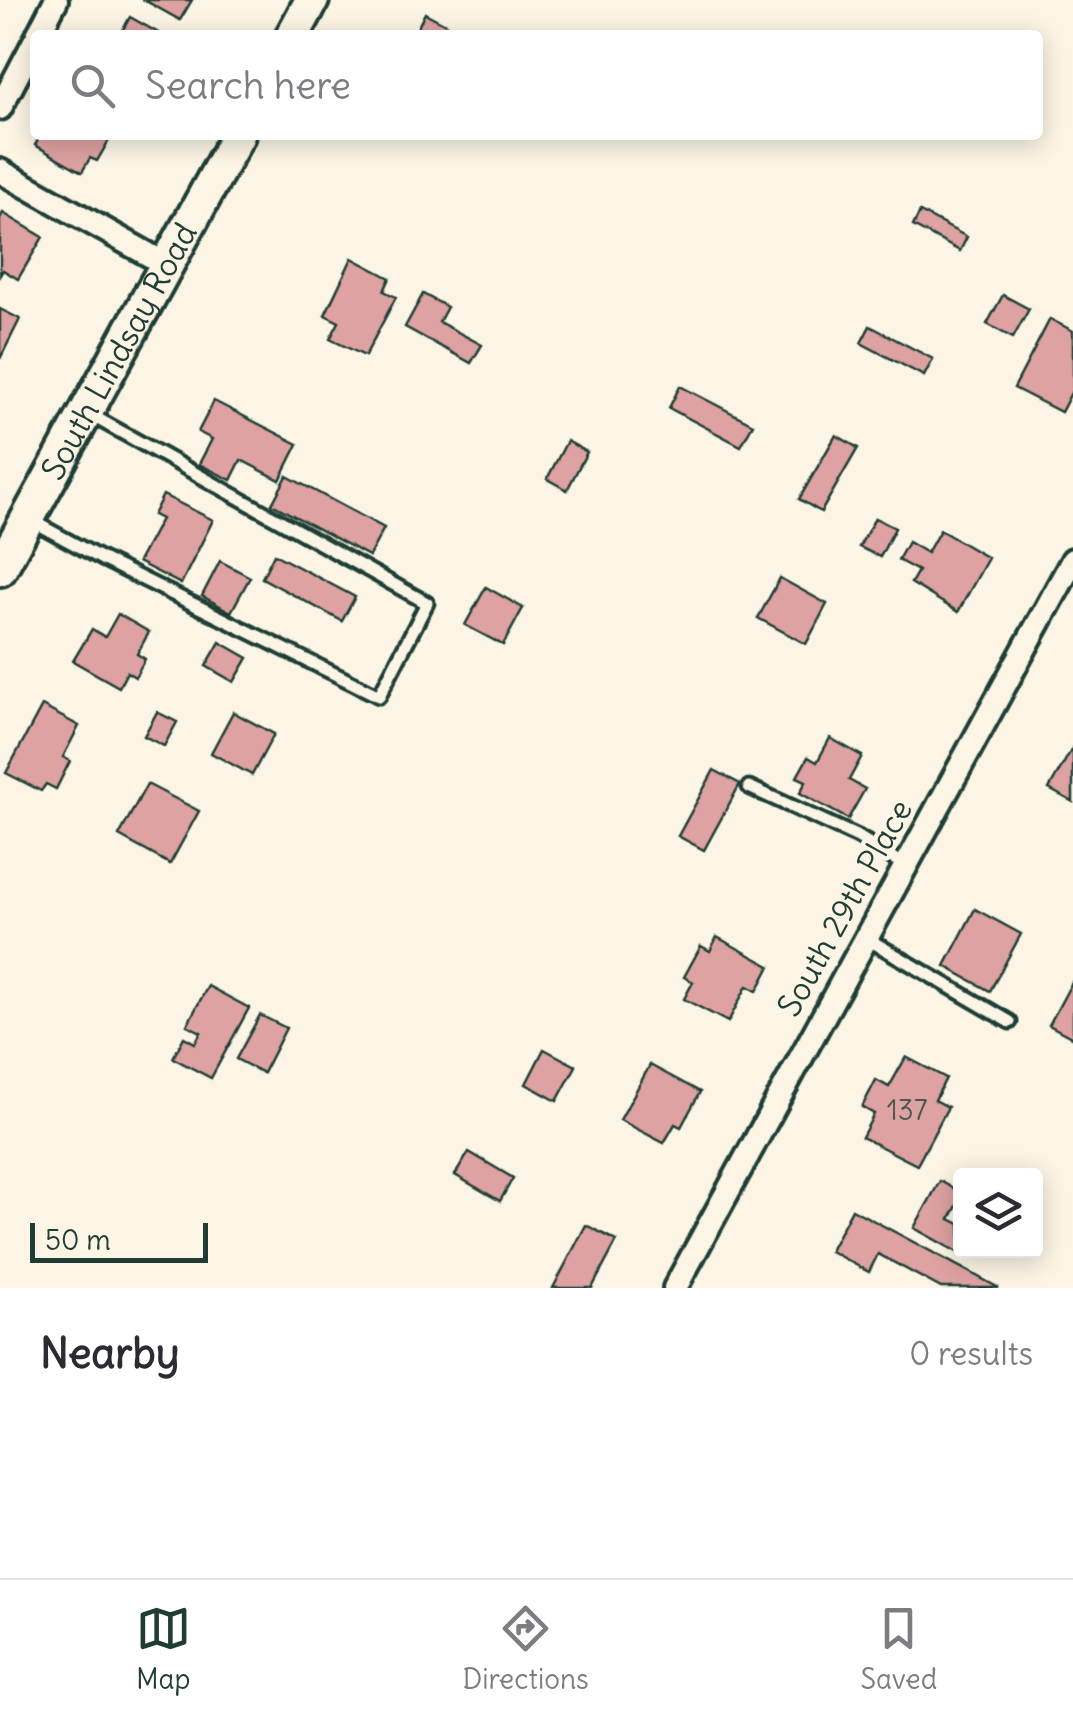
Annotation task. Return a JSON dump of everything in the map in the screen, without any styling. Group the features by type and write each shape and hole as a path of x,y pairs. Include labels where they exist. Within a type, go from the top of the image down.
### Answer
{"main road":[{"path":"295,30 312,0"},
{"name":"South Lindsay Road","path":"0,569 235,140"}],"street":[{"path":"40,30 56,0"},
{"path":"0,108 30,50"},
{"path":"0,171 167,265"},
{"name":"South 29th Place","path":"675,1288 1073,560"}],"lane":[{"path":"28,518 102,559 379,696 427,603 87,412"},
{"path":"749,787 858,837 906,866"},
{"path":"866,938 1010,1022"}],"building":[{"path":"144,0 192,0 180,20"},
{"path":"425,13 457,30 416,30"},
{"path":"130,17 153,30 123,30"},
{"path":"38,140 109,140 97,161 90,158 82,172 35,145"},
{"path":"920,212 967,237 960,251 913,226"},
{"path":"3,213 43,237 18,279 3,270 0,275"},
{"path":"352,258 390,278 384,291 396,297 365,356 330,339 339,322 325,315"},
{"path":"423,294 447,307 439,322 482,345 471,363 405,327"},
{"path":"1003,295 1029,309 1013,338 987,324"},
{"path":"0,309 20,319 0,359"},
{"path":"1050,319 1073,331 1073,389 1061,412 1014,388"},
{"path":"870,326 933,359 924,376 861,343"},
{"path":"680,386 753,424 741,446 669,408"},
{"path":"214,401 298,444 280,480 241,460 231,480 199,464 212,439 198,432"},
{"path":"836,435 858,448 821,512 799,499"},
{"path":"567,441 587,452 567,490 547,479"},
{"path":"287,476 384,528 369,556 272,504"},
{"path":"163,495 213,520 181,584 138,562 161,519 153,515"},
{"path":"875,518 895,528 880,557 859,547"},
{"path":"940,530 988,558 958,612 911,583 918,571 898,560 908,542 927,553"},
{"path":"274,554 355,597 342,621 262,578"},
{"path":"220,561 250,577 231,612 202,596"},
{"path":"780,578 827,604 806,644 758,618"},
{"path":"486,587 523,608 503,645 465,625"},
{"path":"118,614 149,632 137,654 145,659 135,677 127,672 119,687 73,661 92,629 105,637"},
{"path":"220,642 248,658 234,682 206,666"},
{"path":"42,706 79,726 63,757 70,761 56,789 46,784 41,791 6,773"},
{"path":"157,712 177,722 164,746 144,736"},
{"path":"233,712 274,734 252,775 211,753"},
{"path":"830,738 862,756 849,780 865,789 848,819 800,793 806,781 797,777 808,757 817,762"},
{"path":"1073,747 1073,802 1049,789"},
{"path":"714,770 740,784 704,850 678,836"},
{"path":"147,784 199,811 170,864 119,836"},
{"path":"975,909 1021,934 990,991 945,966"},
{"path":"717,937 770,966 757,991 747,986 728,1022 684,999 693,982 684,977 701,946 710,951"},
{"path":"1073,980 1073,1038 1049,1025"},
{"path":"208,986 249,1008 211,1078 173,1058 184,1037 195,1043 201,1032 187,1025"},
{"path":"260,1015 286,1028 263,1073 236,1059"},
{"path":"544,1049 576,1066 557,1101 526,1084"},
{"path":"906,1057 946,1078 935,1100 948,1107 917,1165 862,1137 874,1114 862,1107 876,1080 889,1087"},
{"path":"650,1065 700,1092 681,1127 675,1124 664,1143 620,1120"},
{"path":"469,1152 513,1178 500,1201 455,1175"},
{"path":"940,1181 953,1188 953,1250 914,1228"},
{"path":"852,1209 999,1288 941,1288 878,1254 869,1272 830,1251"},
{"path":"586,1225 617,1241 592,1288 553,1288"}]}
